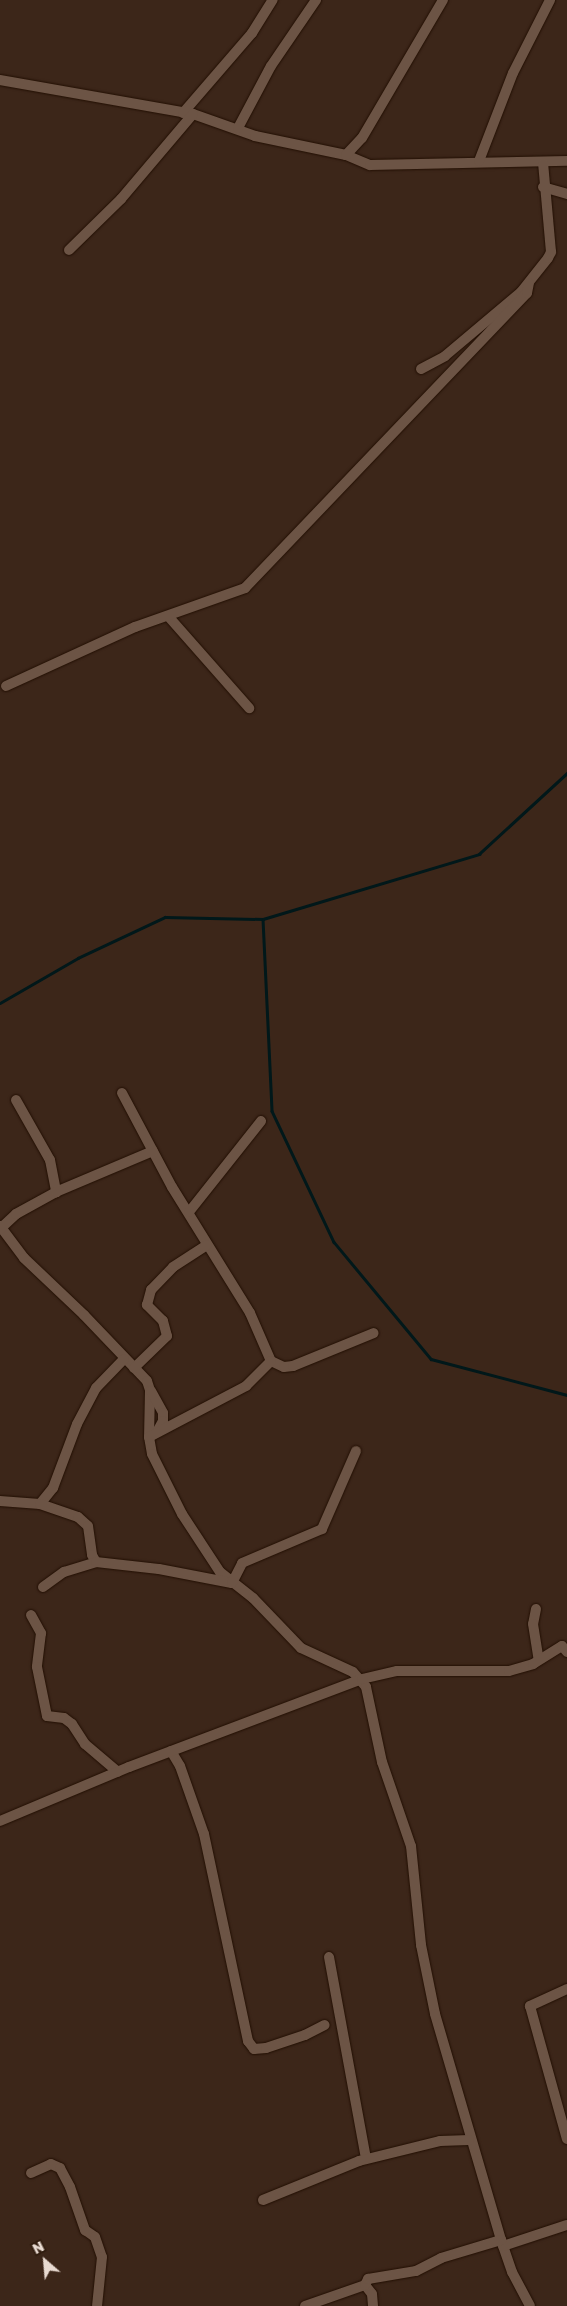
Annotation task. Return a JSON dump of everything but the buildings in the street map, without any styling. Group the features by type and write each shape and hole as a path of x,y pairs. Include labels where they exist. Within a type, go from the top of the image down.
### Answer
{"street":[{"path":"69,250 121,199 252,33 273,0"},
{"path":"238,128 272,66 316,0"},
{"path":"346,155 362,138 443,0"},
{"path":"479,161 513,73 550,0"},
{"path":"0,80 188,113 238,128 255,136 346,155 370,165 388,166 479,161 542,163 567,161"},
{"path":"420,369 444,356 529,283 551,252 542,163"},
{"path":"543,187 567,194"},
{"path":"6,686 135,627 245,588 528,293 529,283"},
{"path":"168,616 249,708"},
{"path":"122,1092 153,1151 207,1245 250,1313 271,1361 284,1367 292,1366 374,1333"},
{"path":"16,1100 50,1160 56,1192"},
{"path":"189,1212 261,1121"},
{"path":"153,1151 56,1192 16,1214 1,1228 24,1258 84,1315 147,1381 150,1390 155,1460 182,1514 220,1572 258,1603 300,1648 353,1672 362,1679 369,1698 382,1762 412,1846 421,1945 435,2014 469,2140 502,2243 530,2306"},
{"path":"134,1368 166,1336 163,1321 147,1304 151,1290 173,1267 207,1245"},
{"path":"40,1504 53,1488 78,1424 96,1388 124,1359"},
{"path":"152,1435 246,1386 271,1361"},
{"path":"232,1583 242,1563 322,1529 356,1451"},
{"path":"0,1501 40,1504 78,1516 88,1526 92,1554 96,1562"},
{"path":"43,1587 64,1572 96,1562 158,1569 232,1583"},
{"path":"536,1609 532,1624 539,1660"},
{"path":"31,1615 41,1633 37,1667 47,1716 64,1718 72,1724 85,1744 118,1772"},
{"path":"0,1821 171,1751 362,1679 398,1672 509,1671 539,1660 565,1647"},
{"path":"171,1751 180,1766 204,1834 228,1939 234,1989 248,2040 254,2049 266,2048 305,2035 325,2025"},
{"path":"329,1957 366,2160"},
{"path":"567,1989 530,2006 567,2139"},
{"path":"263,2200 366,2160 440,2141 469,2140"},
{"path":"31,2173 51,2164 60,2168 70,2187 85,2230 94,2237 102,2256 97,2306"},
{"path":"305,2306 365,2285 368,2279 416,2271 441,2258 567,2225"},
{"path":"365,2285 372,2294 373,2306"}],"waterway":[{"path":"0,1003 78,958 165,917 263,919 479,854 567,773"},
{"path":"263,919 272,1111 334,1242 431,1359 567,1395"}]}
